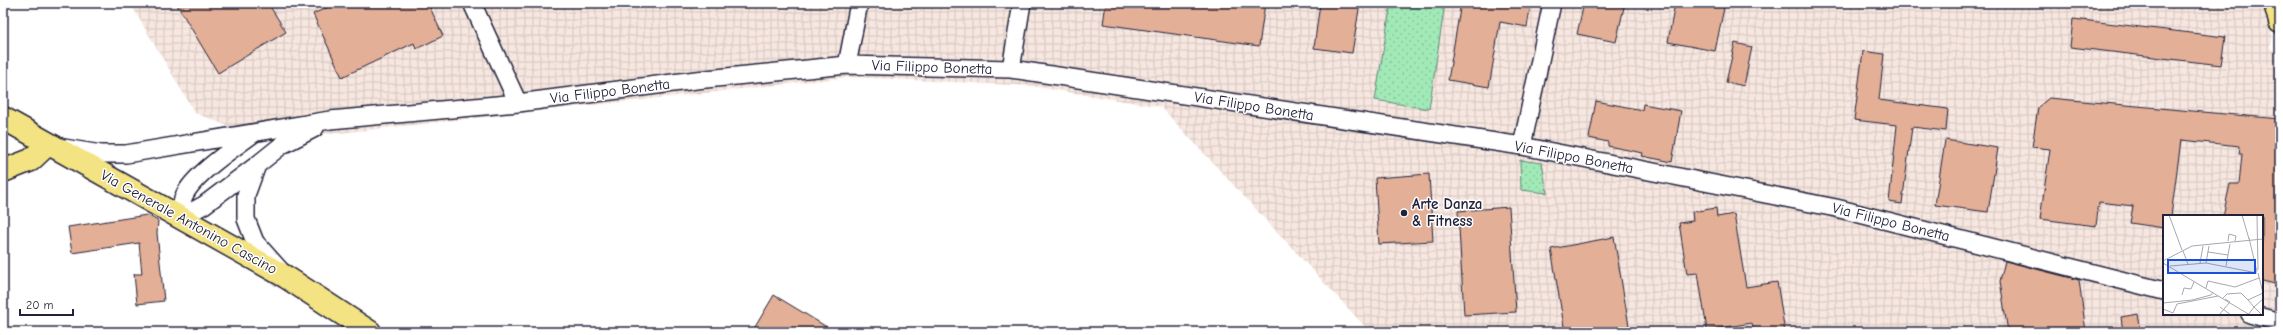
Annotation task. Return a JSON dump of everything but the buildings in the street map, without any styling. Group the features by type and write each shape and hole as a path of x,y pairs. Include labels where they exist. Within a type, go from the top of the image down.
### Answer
{"main road":[{"path":"2275,3 2280,22"},
{"name":"Via Generale Antonino Cascino","path":"3,118 182,217 286,277 370,332"},
{"path":"3,171 31,160 48,144"}],"street":[{"path":"472,3 518,102"},
{"path":"847,64 859,3"},
{"path":"1011,69 1022,3"},
{"path":"1522,146 1552,3"},
{"name":"Via Filippo Bonetta","path":"48,144 78,151 126,154 330,120 518,102 847,64 1011,69 1522,146 1836,208 2163,291"},
{"path":"182,217 204,206 282,145 330,120"},
{"path":"182,217 184,195 198,179 215,162 257,132"},
{"path":"257,164 246,195 246,219 255,242 286,277"},
{"path":"2254,315 2279,322"}],"shaded area":[{"path":"130,3 2263,3 2273,37 2270,48 2277,53 2280,64 2280,332 2268,332 2246,327 2246,332 1370,332 1161,107 1031,86 850,77 330,134 228,126 195,113"}],"green space":[{"path":"1391,3 1445,3 1429,109 1375,100"},
{"path":"1520,160 1542,163 1547,193 1521,190"}],"place":[{"name":"Arte Danza & Fitness","path":"1404,213"}]}
